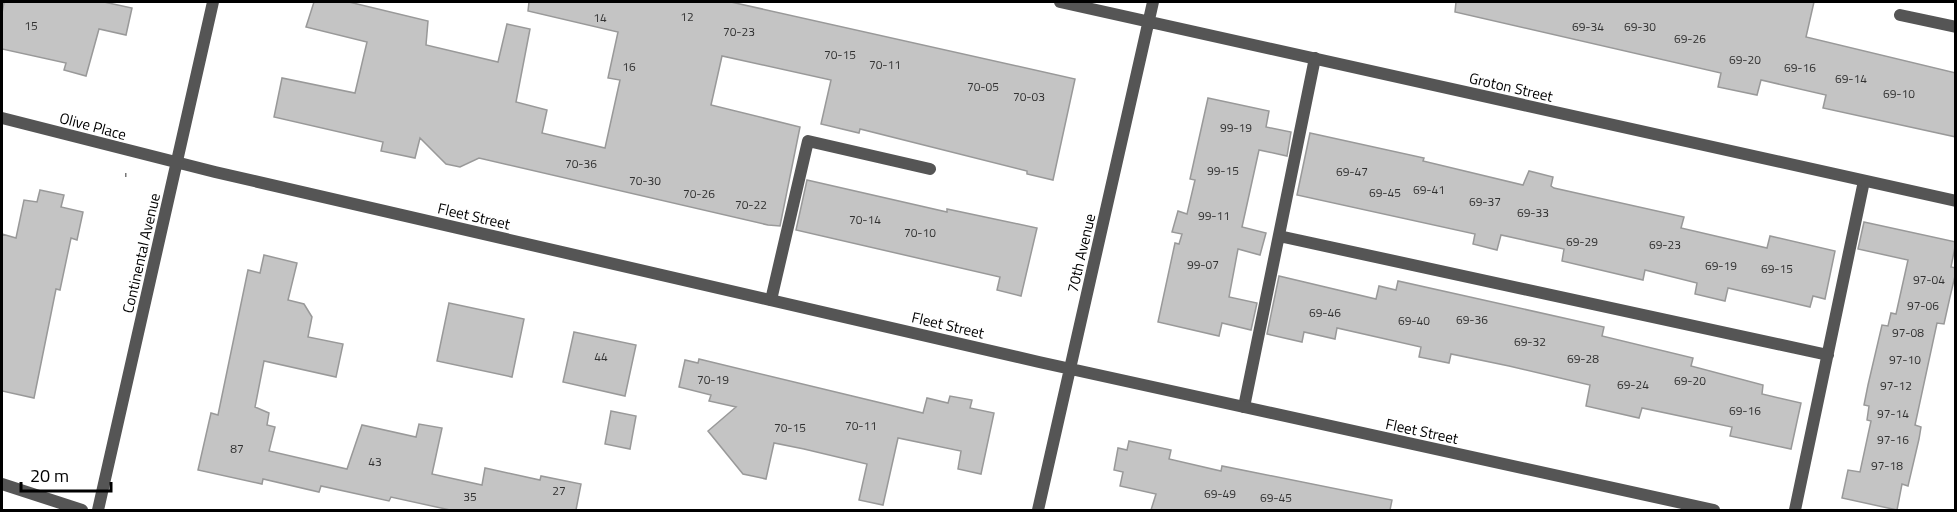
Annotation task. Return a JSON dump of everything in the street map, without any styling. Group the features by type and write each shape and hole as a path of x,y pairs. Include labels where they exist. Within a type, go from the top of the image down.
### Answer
{"street":[{"name":"Continental Avenue","path":"98,510 213,2"},
{"name":"Groton Street","path":"1060,2 1956,201"},
{"name":"70th Avenue","path":"1038,510 1153,2"},
{"path":"1900,15 1956,27"},
{"path":"1244,407 1315,58"},
{"name":"Olive Place","path":"2,117 177,163"},
{"path":"771,300 808,141 930,169"},
{"name":"Fleet Street","path":"177,163 1071,369 1714,510"},
{"path":"1795,510 1864,180"},
{"path":"1279,236 1828,355"},
{"path":"2,484 82,510"}],"building":[{"path":"4,2 104,2 132,8 126,35 99,29 86,76 64,70 66,63 2,49"},
{"path":"314,2 349,2 428,21 426,45 498,62 507,24 530,29 516,102 547,110 542,133 605,148 620,80 608,78 618,32 528,11 529,2 731,2 1075,79 1053,180 1027,174 1027,171 860,129 859,133 821,124 831,80 722,56 711,105 800,127 780,226 768,225 479,158 460,167 446,164 420,138 415,158 381,151 383,142 274,117 282,78 355,93 367,42 306,27"},
{"path":"1456,2 1814,2 1806,37 1956,73 1956,137 1823,108 1826,95 1761,80 1757,95 1718,87 1721,73 1455,12"},
{"path":"1208,98 1269,111 1266,127 1291,132 1287,156 1259,150 1242,227 1266,233 1260,255 1238,249 1229,297 1257,303 1251,330 1222,323 1219,336 1158,322 1175,243 1179,244 1182,234 1172,232 1178,211 1187,214 1195,180 1190,179"},
{"path":"1310,133 1424,158 1423,161 1523,185 1529,171 1553,177 1551,186 1554,188 1684,217 1681,228 1767,248 1770,236 1835,251 1825,299 1813,296 1810,307 1728,288 1725,301 1695,294 1697,283 1645,270 1643,280 1562,261 1564,249 1501,235 1497,250 1473,244 1475,234 1297,195"},
{"path":"807,180 947,212 947,209 1037,228 1021,296 997,290 1000,277 796,230"},
{"path":"40,190 64,195 61,207 83,212 77,240 71,238 60,290 56,289 34,398 2,391 2,234 16,238 24,200 37,202"},
{"path":"1864,222 1956,242 1951,267 1956,268 1956,272 1944,324 1937,323 1915,425 1921,427 1919,439 1908,486 1902,484 1897,510 1842,498 1848,470 1860,472 1871,421 1867,420 1869,406 1864,405 1868,385 1882,325 1888,326 1891,313 1896,314 1908,260 1858,249"},
{"path":"264,255 297,263 288,300 304,304 312,317 308,337 343,344 336,377 264,361 255,407 269,413 267,425 275,427 269,451 347,469 362,425 416,437 419,424 442,428 432,474 482,485 485,468 540,480 541,476 581,484 576,510 450,510 391,497 389,501 321,486 319,492 263,479 262,484 198,470 211,413 218,415 248,270 260,273"},
{"path":"1279,276 1376,299 1379,286 1396,290 1398,281 1604,327 1602,336 1693,358 1691,366 1763,385 1762,394 1801,403 1791,449 1730,436 1732,427 1642,408 1639,418 1586,406 1590,385 1451,354 1449,363 1419,357 1421,347 1337,328 1335,339 1304,332 1302,342 1267,334"},
{"path":"449,303 524,319 512,377 437,361"},
{"path":"574,332 636,345 625,396 563,382"},
{"path":"699,359 923,413 927,398 948,403 950,396 972,400 970,408 994,413 981,474 958,469 961,451 898,438 883,505 859,500 867,464 804,449 774,443 766,479 743,474 708,431 736,407 709,401 711,395 679,387 685,360 698,363"},
{"path":"611,411 636,416 630,449 605,444"},
{"path":"1129,441 1171,450 1169,459 1221,471 1222,466 1392,500 1390,510 1151,510 1156,494 1120,486 1123,472 1114,470 1118,448 1127,450"}]}
